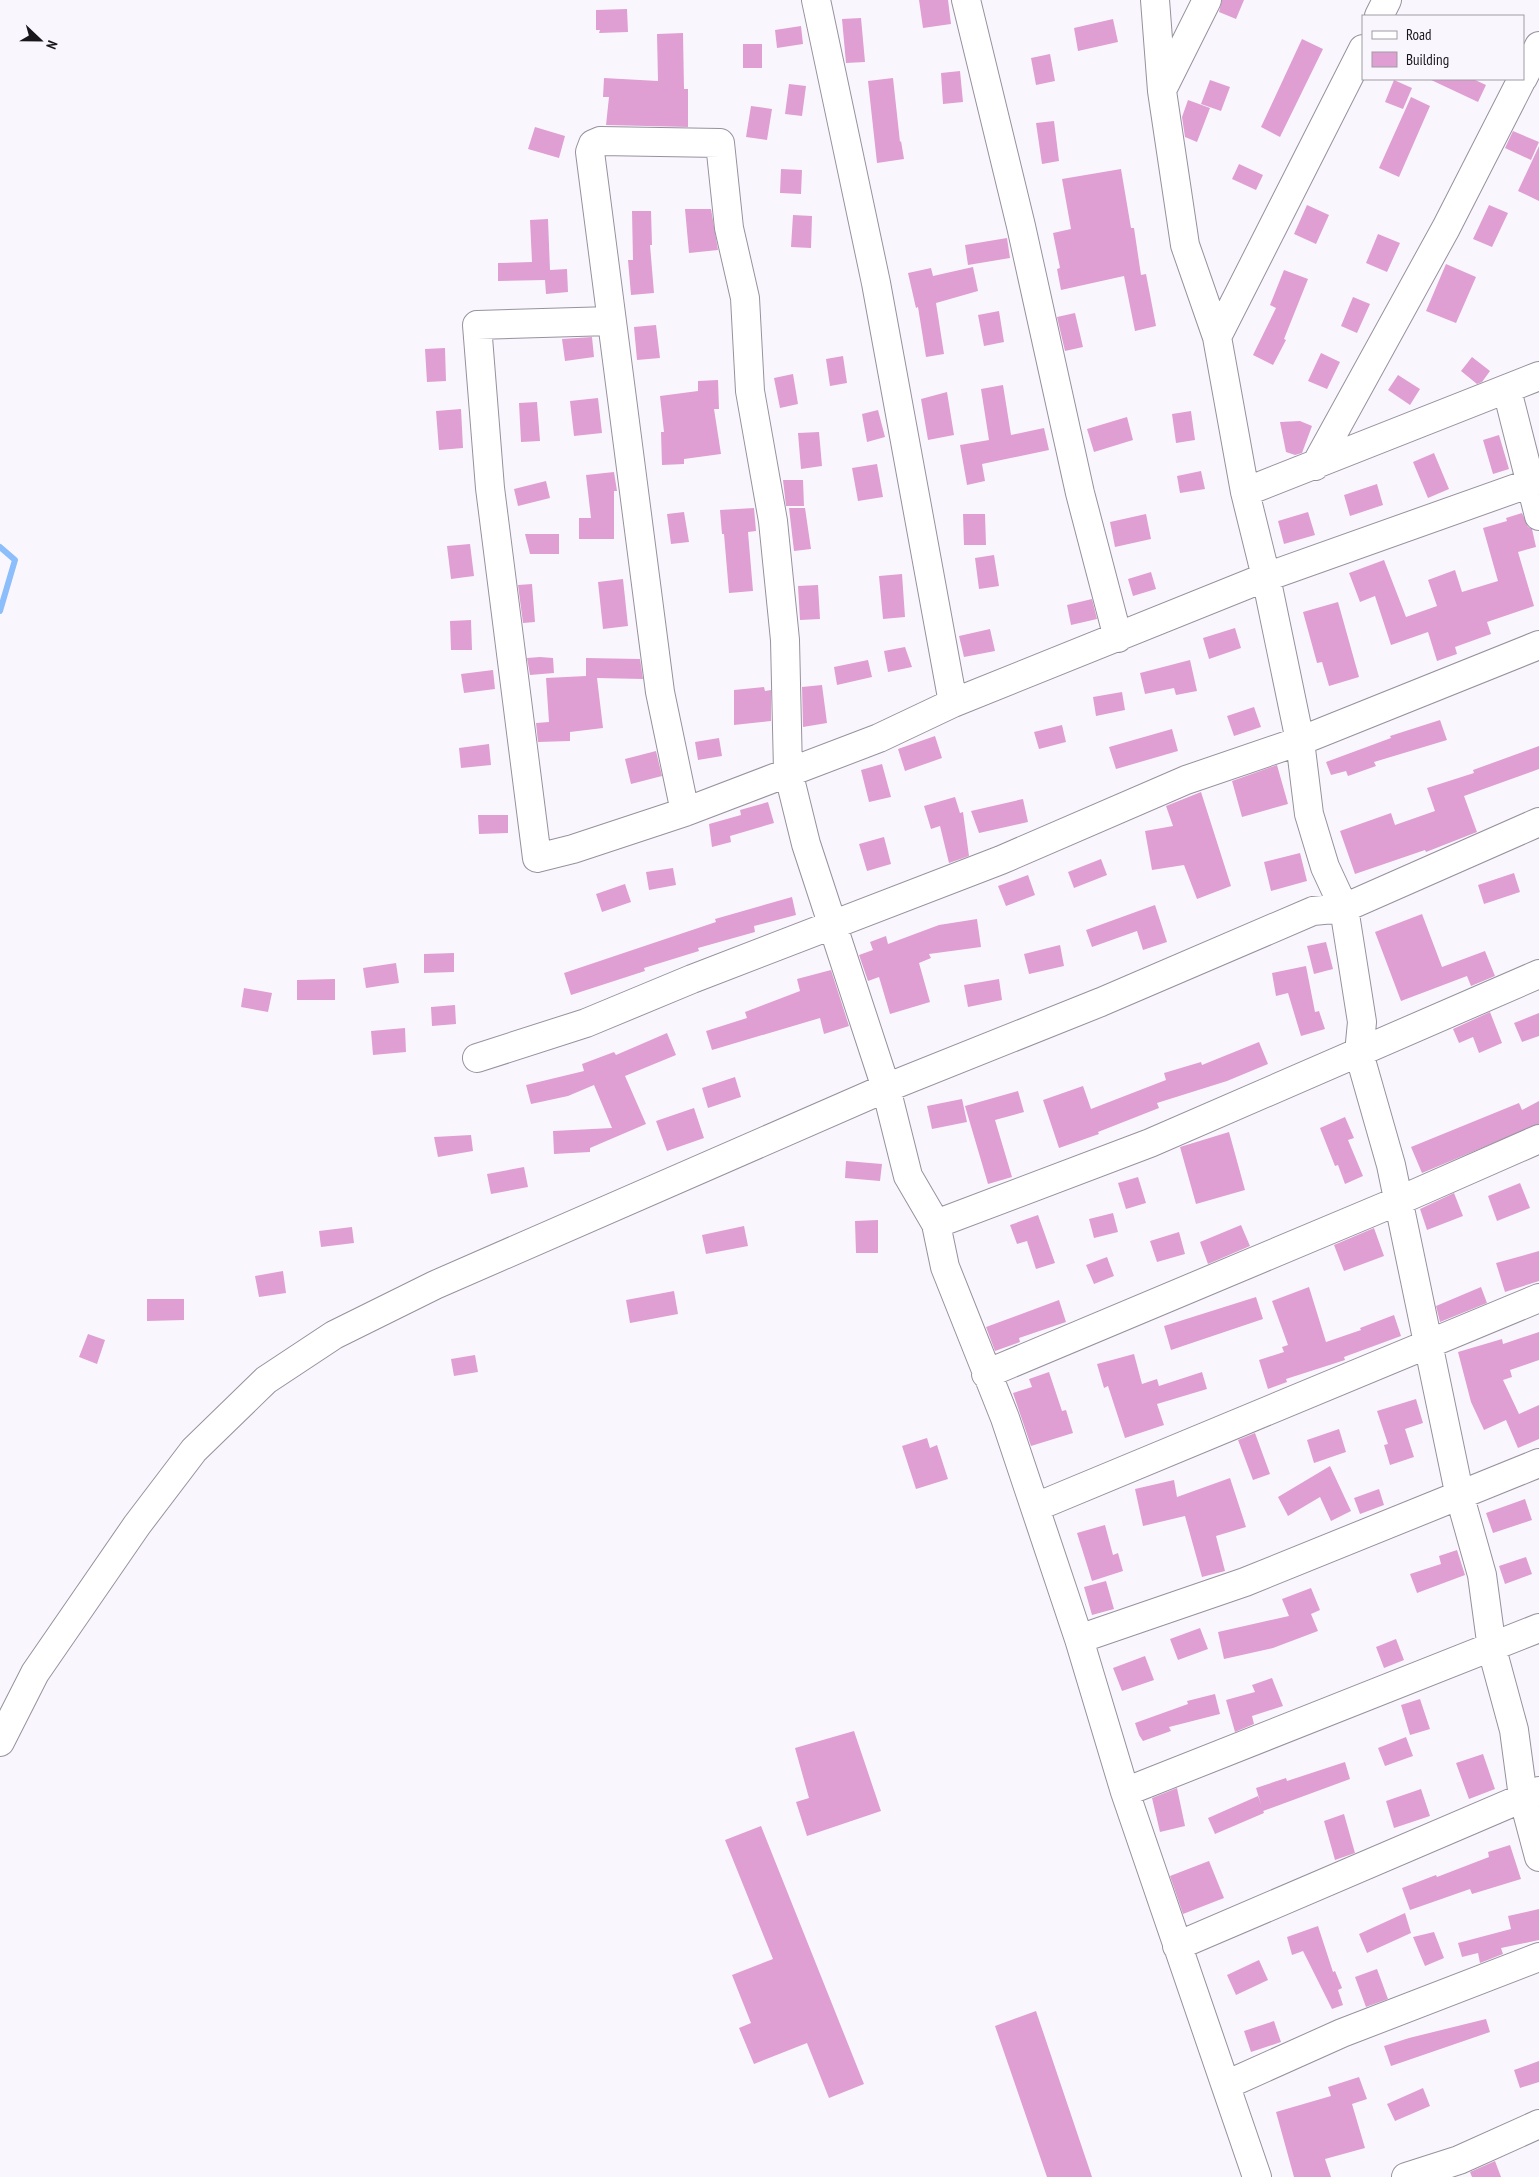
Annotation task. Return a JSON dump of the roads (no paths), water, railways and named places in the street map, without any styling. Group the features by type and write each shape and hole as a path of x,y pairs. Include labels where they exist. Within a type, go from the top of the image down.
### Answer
{"street":[{"path":"816,0 876,283 953,703"},
{"path":"966,0 1021,226 1080,493 1118,638"},
{"path":"1155,0 1162,91 1185,245 1217,337 1245,492 1266,578 1300,741 1309,814 1325,867 1344,908 1362,1022 1359,1053 1390,1164 1430,1342 1460,1497 1482,1575 1492,1649 1531,1794 1539,1857"},
{"path":"1162,91 1207,0"},
{"path":"1380,15 1387,0"},
{"path":"1524,76 1539,46"},
{"path":"1217,337 1362,51"},
{"path":"1315,466 1446,228 1522,80"},
{"path":"685,812 660,692 611,321 590,152 593,144 600,141 720,142 729,228 745,298 750,390 773,521 785,640 788,772 806,844 886,1088 908,1176 936,1224 945,1267 1005,1418 1036,1507 1177,1946 1257,2177"},
{"path":"611,321 477,325 490,488 537,858 573,850 685,812 879,738 953,703 1266,578 1535,481"},
{"path":"1245,492 1315,466 1539,376"},
{"path":"1507,390 1535,481 1539,516"},
{"path":"477,1058 586,1023 692,979 1001,860 1186,780 1300,741 1539,645"},
{"path":"0,1742 36,1673 137,1525 194,1450 266,1380 334,1335 435,1284 886,1088 1101,1002 1313,912 1344,908 1539,822"},
{"path":"936,1224 1150,1143 1539,974"},
{"path":"986,1374 1398,1201 1539,1139"},
{"path":"1036,1507 1539,1298"},
{"path":"1079,1639 1245,1582 1460,1497 1539,1463"},
{"path":"1126,1792 1492,1649 1539,1628"},
{"path":"1177,1946 1531,1794"},
{"path":"1226,2085 1342,2033 1539,1958"},
{"path":"1406,2177 1459,2160 1539,2124"}],"waterway":[{"path":"0,547 15,560 0,611"}]}
